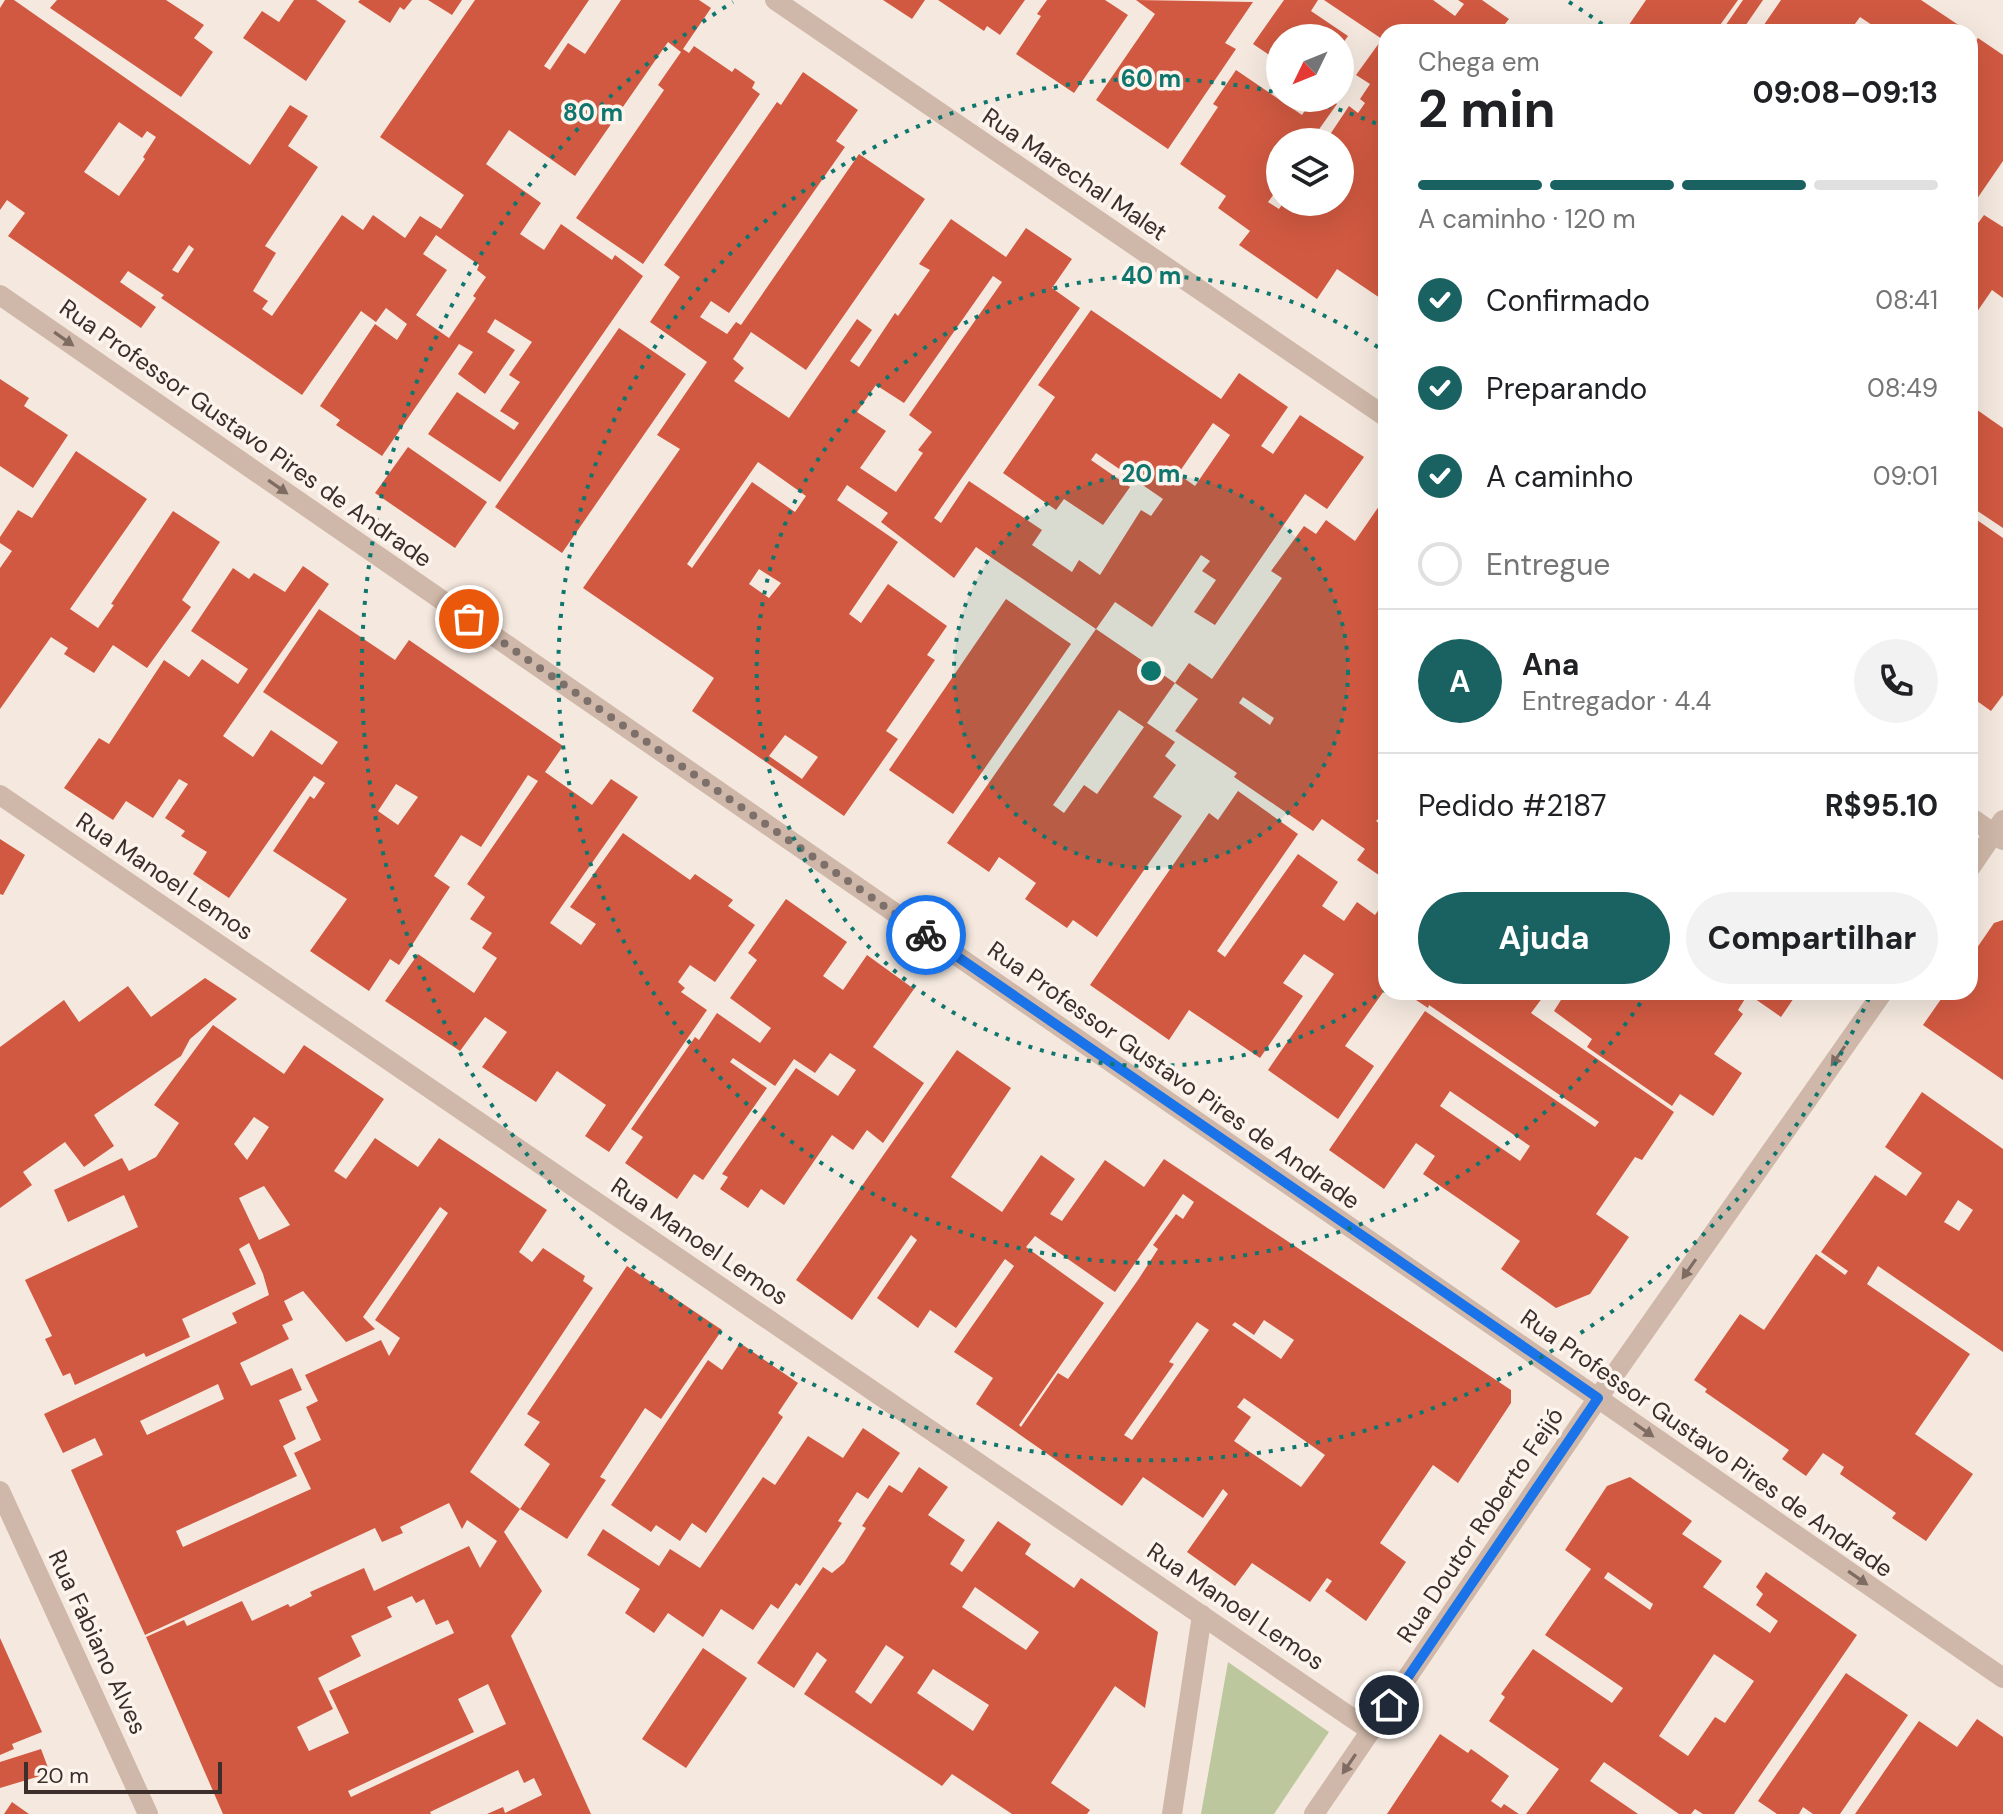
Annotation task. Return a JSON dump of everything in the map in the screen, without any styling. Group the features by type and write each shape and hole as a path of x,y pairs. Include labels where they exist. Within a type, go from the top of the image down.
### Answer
{"street":[{"name":"Rua Marechal Malet","path":"775,0 1378,412"},
{"name":"Rua Professor Gustavo Pires de Andrade","path":"0,295 2003,1678"},
{"name":"Rua Manoel Lemos","path":"0,795 1371,1731"},
{"path":"1978,821 2000,831 1978,858"},
{"name":"Rua Doutor Roberto Feijó","path":"1314,1814 1598,1398 1877,1000"},
{"name":"Rua Fabiano Alves","path":"0,1491 148,1814"},
{"path":"1172,1814 1202,1615"}],"green space":[{"path":"1228,1662 1329,1732 1274,1814 1201,1814"}],"building":[{"path":"5,0 14,0 250,165 290,105 308,116 288,146 318,167 265,246 276,253 253,291 268,301 262,309 272,316 342,215 363,230 373,215 405,238 420,216 441,229 464,195 380,137 475,0 589,0 544,66 550,70 568,43 585,54 621,0 699,0 711,8 683,49 689,53 694,46 732,72 735,68 755,82 752,88 760,94 643,264 576,218 664,90 658,85 681,52 668,42 575,176 509,130 486,164 541,203 520,234 544,250 561,224 612,260 615,255 643,276 500,482 428,434 457,392 514,430 519,423 500,411 520,382 509,375 532,342 495,319 487,332 515,350 485,394 458,374 473,352 459,344 382,456 336,425 340,420 320,406 375,324 397,340 407,324 386,308 376,322 361,311 302,395 161,298 164,295 128,271 120,282 156,307 141,328 8,236 25,213 7,200 0,210 0,8","holes":["119,122 142,138 147,131 156,137 119,196 84,172","436,235 479,265 477,270 486,277 449,338 416,315 447,270 423,254","189,245 194,249 178,273 172,270"]},
{"path":"57,0 166,0 204,25 194,38 213,52 181,97 50,8"},
{"path":"294,0 316,0 346,21 306,81 243,38 262,11 279,22"},
{"path":"412,0 404,10 400,7 390,23 358,2"},
{"path":"428,0 462,0 452,15"},
{"path":"883,0 925,0 912,19"},
{"path":"938,0 1025,0 1000,35 987,26 984,31"},
{"path":"1047,0 1105,0 1128,15 1074,93 1016,54 1041,16 1037,14"},
{"path":"1136,0 1253,2 1225,43 1236,49 1168,149 1096,100 1155,14"},
{"path":"1284,0 1318,0 1311,11 1330,24 1267,24"},
{"path":"1324,0 1433,0 1455,16 1464,4 1458,0 1482,0 1509,19 1505,24 1378,24 1378,36"},
{"path":"1646,0 1738,0 1721,24 1630,24"},
{"path":"1743,0 1763,0 1746,24 1726,24"},
{"path":"1781,0 1921,0 1957,24 1870,24 1860,17 1855,24 1764,24"},
{"path":"1266,26 1266,53 1253,44"},
{"path":"1978,38 2003,55 2003,161 1978,197"},
{"path":"1378,45 1378,297 1337,269 1317,299 1239,245 1250,231 1218,208 1226,196 1180,164 1218,107 1213,104 1236,70 1266,90 1266,112 1298,112 1302,115 1304,112 1331,112 1320,128 1266,128 1266,216 1354,216 1354,128 1334,128 1345,112 1354,110 1358,113 1365,103 1360,99 1370,84 1356,75"},
{"path":"803,72 858,110 836,141 845,147 729,313 711,301 700,317 727,334 736,322 741,325 859,154 925,199 806,370 751,332 733,359 744,368 734,381 789,418 857,319 872,330 850,361 859,367 895,313 898,316 930,270 919,264 951,219 1006,257 1026,228 1072,259 1052,288 1080,308 934,518 941,523 969,481 1042,530 1032,545 1072,572 1079,560 1100,575 1141,510 1151,516 1163,499 1096,453 1091,460 1130,487 1103,525 1064,499 1056,510 1003,473 1055,397 1038,385 1091,310 1221,399 1239,373 1288,407 1261,446 1273,454 1300,415 1364,457 1327,509 1305,494 1215,625 1194,612 1216,580 1202,571 1210,561 1201,555 1152,627 1115,602 1096,629 976,547 954,578 881,522 888,513 847,485 837,500 898,542 849,614 861,623 888,584 947,626 927,655 935,660 886,731 898,739 844,816 692,711 714,678 583,588 680,449 657,435 707,362 650,322 680,277 664,265 777,102 781,105","holes":["993,276 1002,282 909,415 932,432 918,450 923,453 896,492 860,468 886,431 857,412 876,385 904,403","1213,423 1230,435 1195,486 1178,474","758,462 806,496 795,512 752,482 692,568 687,564","759,569 781,583 769,598 749,584","785,735 818,757 802,779 769,756"]},
{"path":"1984,215 2003,227 2003,298 1992,290 1978,310 1978,223"},
{"path":"619,328 686,374 562,553 495,507"},
{"path":"0,379 29,398 24,406 68,435 33,488 0,466"},
{"path":"1978,411 2003,428 2003,528 1978,511"},
{"path":"408,447 487,502 455,548 375,493"},
{"path":"76,451 147,499 70,609 98,628 173,511 220,542 182,600 191,607 147,668 113,645 94,673 64,654 68,648 51,637 0,709 0,568 12,551 0,543 0,537 18,510 32,518"},
{"path":"1378,508 1378,874 1357,860 1365,849 1322,819 1313,831 1234,777 1237,773 1175,731 1198,699 1175,683 1189,663 1212,679 1282,578 1271,571 1304,526 1316,534 1326,520 1355,541","holes":["1243,697 1274,718 1270,725 1239,703"]},
{"path":"1978,521 2003,538 2003,695 1991,711 1978,702"},
{"path":"303,566 329,584 223,736 253,757 271,730 322,765 338,742 263,692 319,609 395,660 409,640 563,746 545,772 592,805 611,779 638,797 550,923 581,945 596,924 570,907 623,833 690,880 695,874 733,900 728,906 755,925 715,982 690,965 678,982 685,988 681,992 707,1010 609,1152 585,1136 606,1105 557,1071 536,1102 482,1067 507,1032 485,1017 460,1051 385,1001 418,954 474,993 497,958 482,948 492,933 470,919 485,897 467,884 538,781 528,775 481,847 461,835 434,876 450,887 399,965 390,959 369,991 310,951 347,899 273,851 310,796 314,799 325,783 314,776 229,898 193,874 207,852 181,836 185,831 165,818 188,784 179,779 153,818 126,801 113,820 64,788 99,738 109,744 164,660 189,677 202,659 238,684 248,669 191,631 233,568 249,579 254,573 285,592","holes":["396,784 418,797 398,825 378,811"]},
{"path":"1006,599 1071,644 953,814 889,770"},
{"path":"1096,629 1175,683 1147,723 1175,742 1165,756 1176,765 1153,797 1182,816 1097,937 1073,920 1067,928 1025,899 1036,883 999,857 989,872 947,843","holes":["1119,710 1144,727 1097,794 1084,785 1064,813 1053,805"]},
{"path":"1238,791 1298,834 1217,951 1225,957 1298,854 1338,882 1322,906 1344,921 1357,902 1375,915 1378,911 1378,999 1345,1046 1374,1066 1338,1119 1268,1070 1334,974 1304,954 1283,983 1303,996 1260,1058 1189,1010 1169,1040 1090,985 1209,813 1218,820"},
{"path":"0,839 25,855 3,895 0,894"},
{"path":"786,899 847,942 823,976 843,990 867,955 914,989 873,1047 924,1083 883,1143 867,1130 853,1150 832,1135 784,1205 761,1189 748,1208 720,1189 728,1177 722,1174 796,1068 838,1096 856,1070 830,1053 815,1073 794,1059 775,1086 733,1058 730,1062 767,1088 703,1180 694,1174 677,1199 625,1163 643,1137 631,1129 695,1037 699,1040 717,1013 760,1043 771,1028 730,998 757,960 748,953"},
{"path":"2003,920 2003,1080 1923,1025 1940,1000 1978,1000 1978,946 1994,923"},
{"path":"205,978 237,999 190,1039 181,1056 94,1115 114,1146 84,1167 65,1142 23,1172 32,1185 0,1208 0,1047 64,1000 79,1022 128,986 151,1017"},
{"path":"1416,1000 1541,1000 1531,1013 1674,1112 1642,1160 1635,1157 1596,1214 1629,1237 1590,1294 1556,1308 1501,1269 1520,1241 1423,1174 1435,1156 1416,1143 1384,1189 1329,1150 1425,1011 1595,1127 1599,1122 1429,1005 1428,1008","holes":["1450,1091 1530,1146 1520,1161 1440,1106"]},
{"path":"1561,1000 1744,1000 1738,1010 1743,1014 1714,1054 1742,1073 1713,1116 1680,1094 1672,1106 1587,1047 1592,1039 1554,1011"},
{"path":"1757,1000 1793,1000 1781,1017"},
{"path":"213,1025 284,1074 304,1045 384,1099 334,1171 346,1179 375,1138 418,1167 439,1138 547,1210 519,1252 532,1262 543,1248 585,1276 583,1281 593,1288 470,1472 520,1509 504,1532 542,1591 511,1636 591,1814 487,1814 503,1807 505,1813 542,1795 534,1778 524,1783 518,1770 431,1814 223,1814 146,1637 184,1620 187,1626 242,1601 252,1621 288,1604 290,1607 312,1596 310,1592 364,1568 374,1591 469,1546 480,1568 497,1541 467,1520 462,1529 449,1503 400,1527 403,1533 382,1542 375,1528 145,1635 71,1470 103,1455 95,1438 63,1453 44,1414 237,1323 232,1313 269,1295 263,1274 249,1243 239,1249 256,1284 182,1319 190,1337 146,1357 144,1353 75,1385 70,1373 63,1376 45,1339 52,1336 25,1280 138,1227 124,1195 68,1222 54,1190 122,1158 129,1171 156,1157 179,1123 154,1105","holes":["254,1117 269,1127 247,1160 234,1144","264,1186 290,1225 259,1240 239,1198","440,1207 448,1213 375,1320 400,1338 389,1356 381,1340 305,1375 318,1401 306,1407 321,1440 294,1453 311,1489 183,1547 176,1531 297,1476 283,1446 296,1439 279,1400 302,1390 292,1368 251,1386 240,1363 289,1339 282,1325 293,1320 284,1301 303,1291 346,1342 375,1329 363,1317","218,1384 224,1399 147,1435 140,1421","412,1596 416,1603 424,1599 436,1625 448,1620 454,1633 329,1691 349,1733 309,1751 297,1727 333,1709 318,1678 361,1656 351,1636 392,1617 387,1607","488,1684 506,1724 351,1797 348,1791 474,1732 458,1699"]},
{"path":"957,1050 1011,1088 951,1177 1002,1212 1041,1155 1075,1179 1050,1214 1062,1221 1105,1160 1144,1187 1164,1159 1511,1390 1511,1403 1458,1483 1433,1465 1380,1543 1406,1562 1366,1621 1325,1591 1332,1581 1327,1578 1310,1602 1252,1563 1235,1586 1187,1552 1228,1494 1223,1489 1203,1518 1143,1477 1122,1506 976,1404 993,1378 954,1352 1014,1266 1005,1259 956,1328 930,1310 918,1328 877,1298 917,1240 911,1235 852,1320 796,1280","holes":["1183,1194 1194,1202 1183,1219 1176,1214 1153,1245 1158,1249 1068,1379 1058,1373 1021,1427 1019,1425 1104,1303 1026,1247 1035,1236 1115,1292","1264,1320 1294,1340 1281,1359 1232,1325 1235,1322 1254,1335","1197,1322 1209,1330 1132,1440 1124,1435 1174,1364 1169,1362","1244,1398 1325,1455 1301,1487 1234,1441 1251,1417 1237,1407"]},
{"path":"1922,1092 2003,1149 2003,1352 1878,1266 1867,1284 1970,1354 1915,1434 1973,1474 1926,1541 1892,1518 1896,1513 1840,1474 1844,1467 1823,1453 1806,1476 1782,1459 1789,1450 1705,1392 1707,1389 1694,1380 1740,1314 1764,1330 1816,1254 1845,1275 1848,1271 1821,1252 1875,1175 1906,1196 1922,1173 1885,1147","holes":["1958,1200 1973,1210 1959,1231 1944,1222"]},
{"path":"627,1266 722,1330 661,1419 645,1408 600,1477 606,1480 567,1539 520,1509 550,1464 524,1445 540,1422 527,1414"},
{"path":"740,1343 798,1383 778,1413 783,1417 706,1533 692,1523 680,1541 656,1525 651,1532 611,1505 708,1360 722,1370"},
{"path":"863,1428 900,1453 868,1499 857,1492 838,1521 842,1523 800,1586 796,1583 778,1609 771,1604 753,1630 721,1609 703,1637 668,1613 654,1633 625,1613 640,1589 587,1555 603,1529 659,1566 670,1549 700,1568 763,1477 775,1485 808,1436 843,1458"},
{"path":"919,1467 948,1487 928,1515 965,1540 950,1564 962,1572 998,1521 1031,1544 1025,1554 1074,1588 1081,1578 1158,1632 1145,1708 1115,1686 1051,1783 1090,1810 1087,1814 1012,1814 952,1774 942,1786 804,1694 827,1660 817,1652 794,1688 757,1663 823,1567 832,1573 844,1563 866,1528 862,1526 889,1485 902,1493","holes":["975,1587 1039,1632 1026,1650 962,1607","886,1645 904,1657 871,1704 855,1692","933,1669 989,1705 973,1731 917,1693"]},
{"path":"1630,1477 1692,1521 1682,1534 1722,1561 1703,1587 1770,1633 1778,1621 1756,1605 1763,1594 1756,1587 1766,1572 1857,1635 1734,1814 1703,1814 1695,1809 1691,1814 1679,1814 1604,1762 1590,1781 1638,1814 1526,1814 1559,1769 1489,1721 1505,1697 1501,1694 1533,1649 1612,1703 1623,1688 1545,1635 1591,1569 1565,1550 1607,1486","holes":["1608,1572 1653,1604 1650,1610 1604,1578","1714,1654 1754,1681 1725,1723 1715,1717 1688,1756 1659,1736"]},
{"path":"0,1638 42,1732 12,1744 14,1749 0,1755"},
{"path":"703,1648 747,1678 686,1768 642,1739"},
{"path":"1846,1673 1908,1715 1840,1814 1813,1814 1803,1807 1799,1814 1777,1814 1758,1801"},
{"path":"1977,1719 2003,1737 2003,1814 1855,1814 1919,1721 1957,1747"},
{"path":"1440,1734 1468,1753 1471,1749 1509,1776 1491,1801 1501,1808 1504,1804 1519,1814 1387,1814"},
{"path":"41,1749 50,1773 0,1788 0,1762"},
{"path":"12,1802 29,1814 4,1814"}],"way so far":[{"path":"469,619 926,935"}],"route":[{"path":"926,935 1598,1398 1389,1705"}]}
